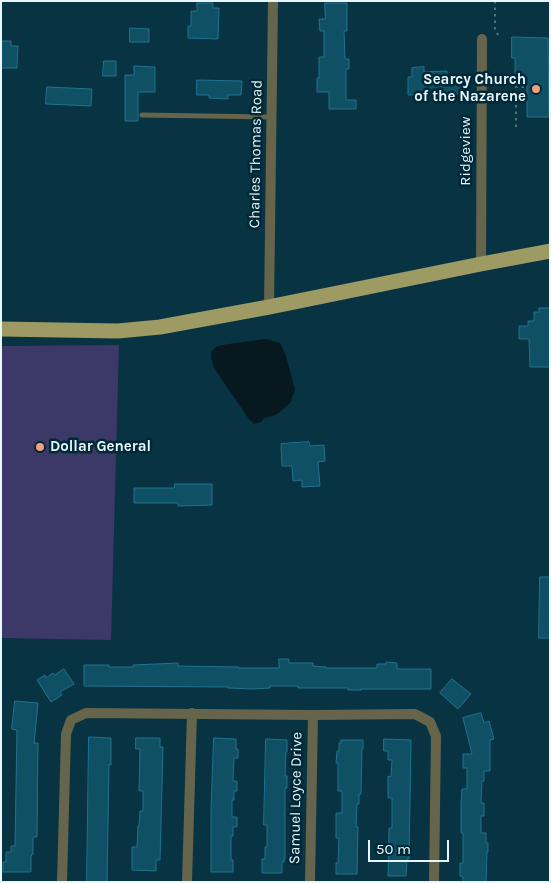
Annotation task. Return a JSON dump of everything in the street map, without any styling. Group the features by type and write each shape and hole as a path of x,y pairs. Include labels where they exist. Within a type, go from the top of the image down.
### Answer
{"main road":[{"path":"1,329 118,331 160,327 550,251"}],"street":[{"name":"Charles Thomas Road","path":"269,307 273,1"},
{"name":"Ridgeview","path":"480,264 482,39"},
{"path":"62,882 66,734 71,720 86,713 192,713 415,714 430,722 436,736 434,882"},
{"path":"186,882 192,713"},
{"name":"Samuel Loyce Drive","path":"310,882 313,715"}],"lane":[{"path":"142,115 272,117"}],"path":[{"path":"495,1 495,30 500,38"},
{"path":"516,127 516,87 527,87"}],"shaded area":[{"path":"119,345 111,640 1,638 1,346"}],"water":[{"path":"265,339 280,343 286,356 295,390 290,403 276,415 264,418 261,422 254,424 214,368 211,352 216,347 222,345"}],"building":[{"path":"197,3 213,3 213,8 219,8 218,39 188,38 188,26 191,26 191,11 197,11"},
{"path":"325,3 347,3 347,31 344,31 345,59 349,59 349,69 346,69 346,100 356,100 356,109 329,109 329,92 317,92 319,57 324,57 324,31 320,31 319,19 325,19"},
{"path":"130,28 149,29 149,42 130,42"},
{"path":"512,37 548,38 549,117 527,117 527,85 515,85 515,58 512,58"},
{"path":"1,41 11,41 11,46 18,46 17,68 1,68"},
{"path":"104,61 116,61 116,76 103,76"},
{"path":"134,66 155,67 155,92 138,92 138,121 125,121 125,75 134,75"},
{"path":"424,67 424,72 447,71 447,78 464,77 464,94 408,95 408,77 412,77 412,68"},
{"path":"197,80 242,81 241,95 228,95 228,99 209,98 209,95 197,95"},
{"path":"47,87 92,89 91,106 46,104"},
{"path":"539,308 550,308 550,367 530,367 529,339 519,339 519,326 528,326 528,321 534,321 534,312 539,312"},
{"path":"309,442 310,446 324,445 325,461 318,462 320,486 302,487 302,480 293,481 292,466 282,466 281,444"},
{"path":"175,484 212,484 212,505 178,506 178,503 134,503 134,488 174,488"},
{"path":"540,577 550,577 550,638 539,638"},
{"path":"279,659 289,659 289,663 313,663 313,666 326,668 377,668 377,664 386,664 386,662 397,663 397,669 431,669 431,689 348,690 348,688 298,688 298,686 270,686 270,688 253,689 228,687 84,686 84,665 133,667 133,665 178,663 178,666 279,668"},
{"path":"64,669 74,684 60,692 62,695 51,702 37,680 45,675 46,678 53,673 54,675"},
{"path":"452,679 471,694 458,709 440,693"},
{"path":"15,701 38,703 34,743 38,743 37,837 33,837 31,872 3,872 6,852 11,852 11,846 15,846 17,730 12,729"},
{"path":"481,713 484,723 489,721 494,739 490,740 490,771 484,771 484,781 482,781 481,803 484,803 484,816 481,816 481,833 486,833 486,843 488,843 486,882 463,882 463,877 460,876 460,863 463,863 461,803 462,789 467,789 467,768 463,768 463,754 472,754 463,718"},
{"path":"89,737 111,738 107,882 87,882"},
{"path":"136,738 160,738 160,747 163,747 160,860 156,860 156,871 132,870 132,847 137,847 140,811 143,811 143,791 139,791 140,749 136,749"},
{"path":"214,738 236,739 236,749 238,749 238,758 234,758 233,781 237,781 237,791 234,791 234,800 232,800 232,817 237,817 237,827 233,827 233,836 231,836 233,872 211,872"},
{"path":"266,739 287,740 285,859 282,862 282,873 262,873 262,859 265,859 265,847 267,847 267,825 264,825"},
{"path":"384,739 411,740 409,859 407,859 406,876 388,876 389,828 392,828 392,798 388,798 388,776 391,777 392,760 388,760 388,751 384,751"},
{"path":"341,740 363,740 361,794 359,794 359,804 357,804 357,874 336,874 339,838 336,838 336,813 342,813 342,791 338,791 338,763 336,763 337,751 339,751"}],"place":[{"name":"Searcy Church of the Nazarene","path":"536,89"},
{"name":"Dollar General","path":"40,447"}]}
